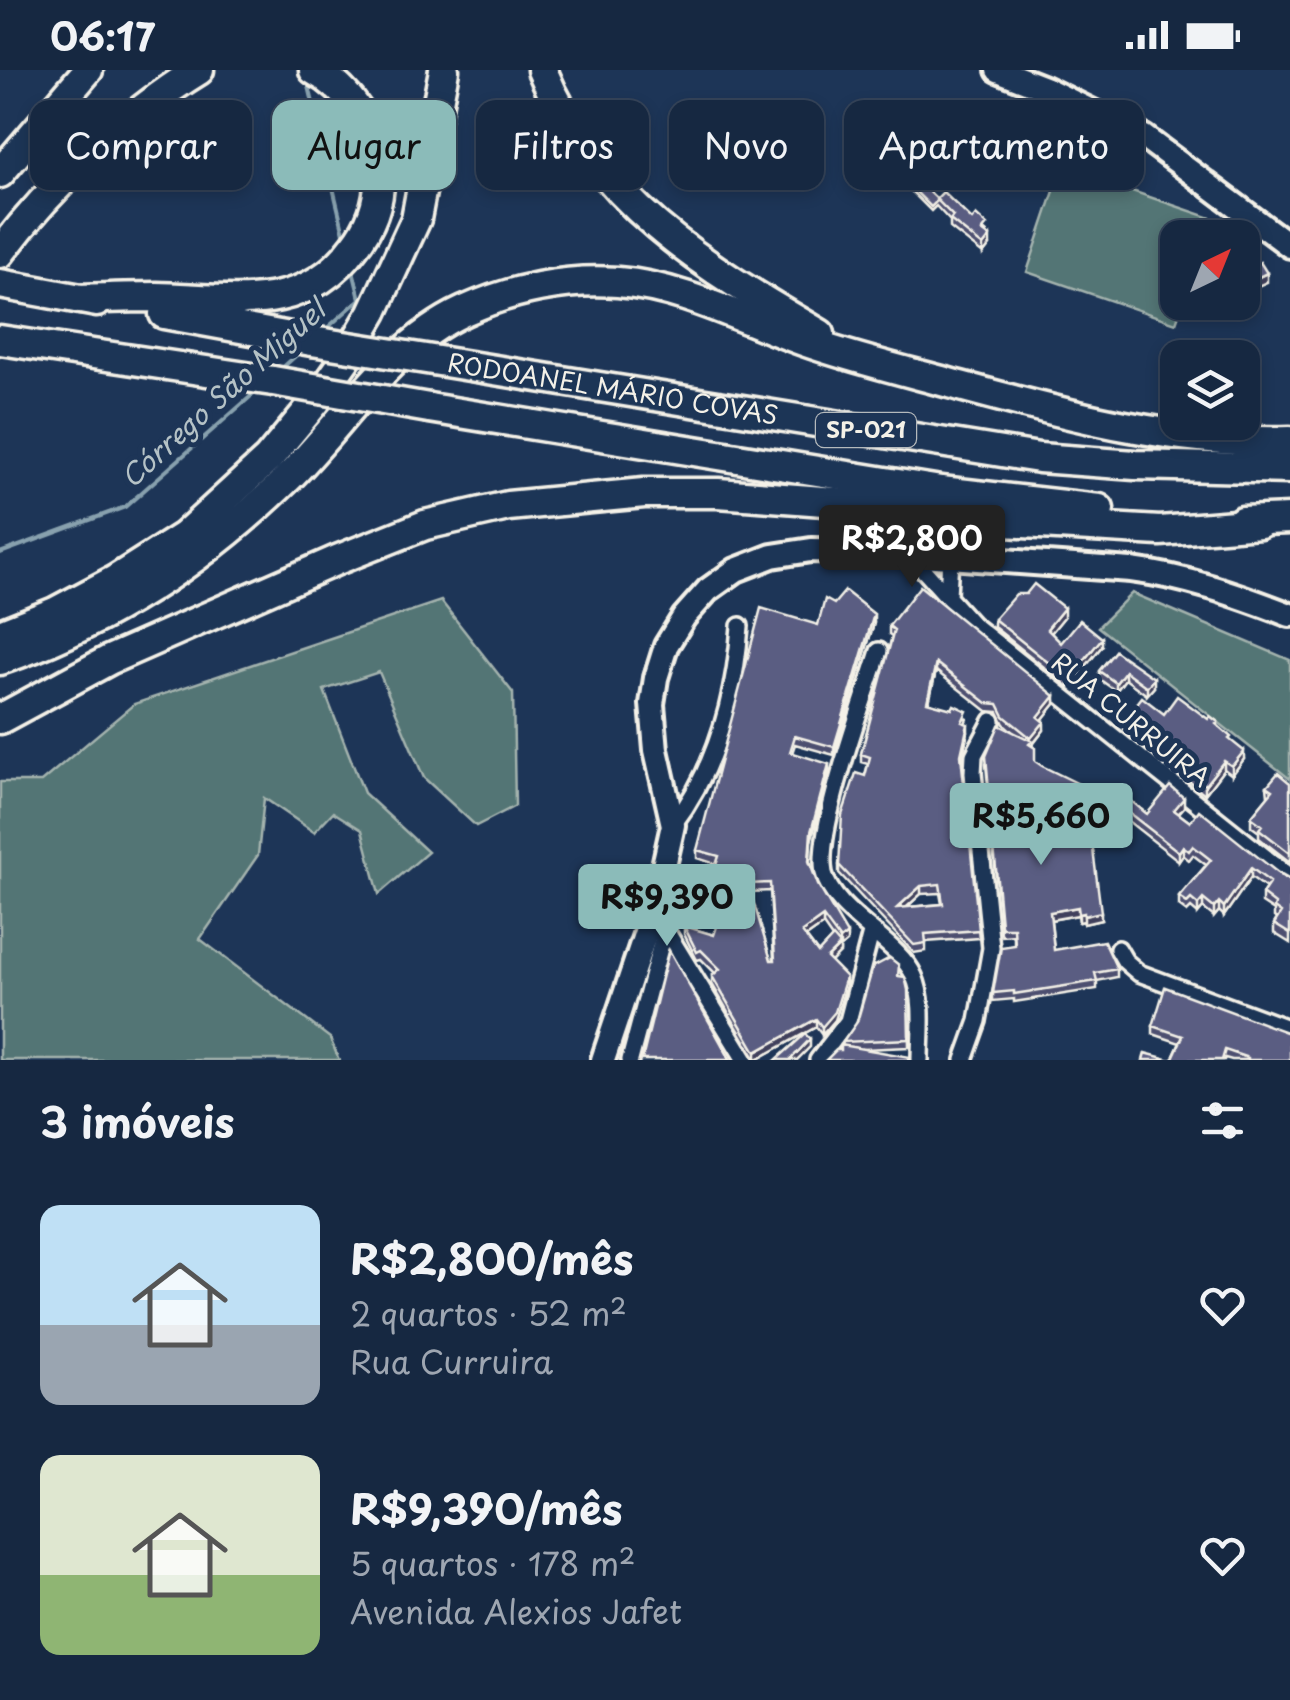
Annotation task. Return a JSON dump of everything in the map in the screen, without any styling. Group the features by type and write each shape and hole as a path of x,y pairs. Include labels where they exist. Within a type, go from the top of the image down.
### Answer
{"highway":[{"path":"0,173 88,70"},
{"path":"0,252 90,155 164,92 199,70"},
{"path":"69,297 267,300 320,282 342,264 368,230 377,200 379,168 368,127 352,102 329,78 314,70"},
{"path":"0,634 55,612 184,536 268,459 316,401 373,312 416,219 444,70"},
{"path":"542,70 588,154 643,216 707,267 864,360"},
{"path":"0,660 54,642 130,602 208,550 286,480 378,377 425,336 462,312 514,293 573,283 619,282 654,289 864,360 1070,416 1153,432 1290,441"},
{"name":"RODOANEL MÁRIO COVAS","path":"0,284 312,341 1040,458 1290,469"},
{"name":"RODOANEL MÁRIO COVAS","path":"6,341 941,491 1260,522 1290,519"},
{"path":"0,720 110,660 338,560 425,525 508,506 644,493 718,493 863,504 1004,522 1160,531 1260,522"}],"main road":[{"path":"998,70 1144,137 1290,246"},
{"path":"603,1060 656,902 672,825 656,750 652,704 666,646 708,590 736,570 772,556 812,550 950,556 1172,575 1290,615"}],"street":[{"name":"RUA CURRUIRA","path":"909,554 957,609 988,636 1290,876"},
{"path":"948,596 950,556"},
{"path":"672,825 694,794 719,735 732,693 740,626"},
{"path":"879,651 833,805 824,853 828,884 872,933 901,958 915,978 920,1006 920,1060"},
{"path":"964,1060 978,1021 992,948 973,773 974,755 992,722"},
{"path":"656,902 665,929 745,1060"},
{"path":"630,1060 665,929"},
{"path":"818,1060 848,1021 872,933"},
{"path":"1118,949 1139,972 1290,1029"}],"green space":[{"path":"1054,190 1129,190 1211,218 1160,220 1160,318 1027,272"},
{"path":"1132,593 1290,660 1290,779 1098,627"},
{"path":"441,601 513,693 515,806 476,826 424,778 379,672 324,690 364,793 428,852 379,894 362,830 333,812 314,832 264,798 258,855 200,939 330,1038 339,1060 0,1060 0,782 41,782 134,704"}],"building":[{"path":"914,190 928,190 938,200 931,207"},
{"path":"943,192 972,220 976,215 987,225 982,231 990,237 983,246 950,220 953,216 936,199"},
{"path":"1034,584 1064,608 1047,629 1061,643 1080,620 1102,638 1069,679 994,619 1016,594 1026,594"},
{"path":"920,586 1055,696 1038,717 1044,722 1031,738 1004,716 998,704 987,703 936,663 927,702 967,711 962,722 968,724 961,755 979,930 925,934 926,943 914,945 839,865 842,815 856,773 865,776 870,757 861,754 894,630 889,626","holes":["940,884 943,904 897,908 921,886"]},
{"path":"845,591 874,614 834,747 795,736 790,752 829,764 811,832 809,861 818,885 847,934 840,940 823,917 802,932 818,953 833,937 840,945 827,958 846,977 835,1012 822,1027 816,1019 756,1052 712,976 720,969 701,950 697,952 684,926 714,935 721,915 683,903 689,878 710,884 719,856 697,850 761,608 818,625 825,599 834,604","holes":["770,883 775,960 771,960 748,884"]},
{"path":"1115,651 1154,678 1147,687 1125,671 1116,683 1099,671"},
{"path":"1177,696 1218,722 1229,739 1244,751 1232,766 1224,761 1205,785 1124,720 1142,697 1164,714"},
{"path":"999,725 1032,741 1029,744 1035,748 1035,761 1085,787 1101,912 1084,916 1079,914 1078,907 1050,912 1054,950 1104,941 1117,969 1095,973 1097,981 1014,994 993,993 1001,947 1015,945 1014,928 1001,925 986,756"},
{"path":"1278,773 1290,783 1290,853 1259,829 1262,825 1251,817 1273,790 1267,786"},
{"path":"1170,786 1184,798 1174,810 1190,822 1199,810 1290,880 1290,934 1274,924 1281,913 1262,894 1270,882 1251,868 1224,907 1219,902 1214,908 1203,899 1198,905 1191,899 1187,903 1179,897 1211,860 1193,846 1189,851 1183,846 1179,852 1111,799 1118,790 1147,814"},
{"path":"669,950 729,1057 731,1060 642,1060"},
{"path":"890,958 899,965 898,976 905,977 909,1039 843,1042 857,1022 873,967"},
{"path":"1165,987 1290,1031 1290,1060 1248,1060 1225,1050 1222,1060 1172,1060 1183,1036 1153,1026"},
{"path":"805,1034 810,1039 790,1060 776,1060"},
{"path":"841,1045 910,1060 826,1060 841,1050"},
{"path":"1145,1053 1171,1060 1143,1060"}],"waterway":[{"name":"Córrego São Miguel","path":"308,82 345,238"},
{"name":"Córrego São Miguel","path":"325,330 360,299 352,266"},
{"name":"Córrego São Miguel","path":"280,370 302,350"},
{"name":"Córrego São Miguel","path":"0,553 125,507 258,390"}]}
